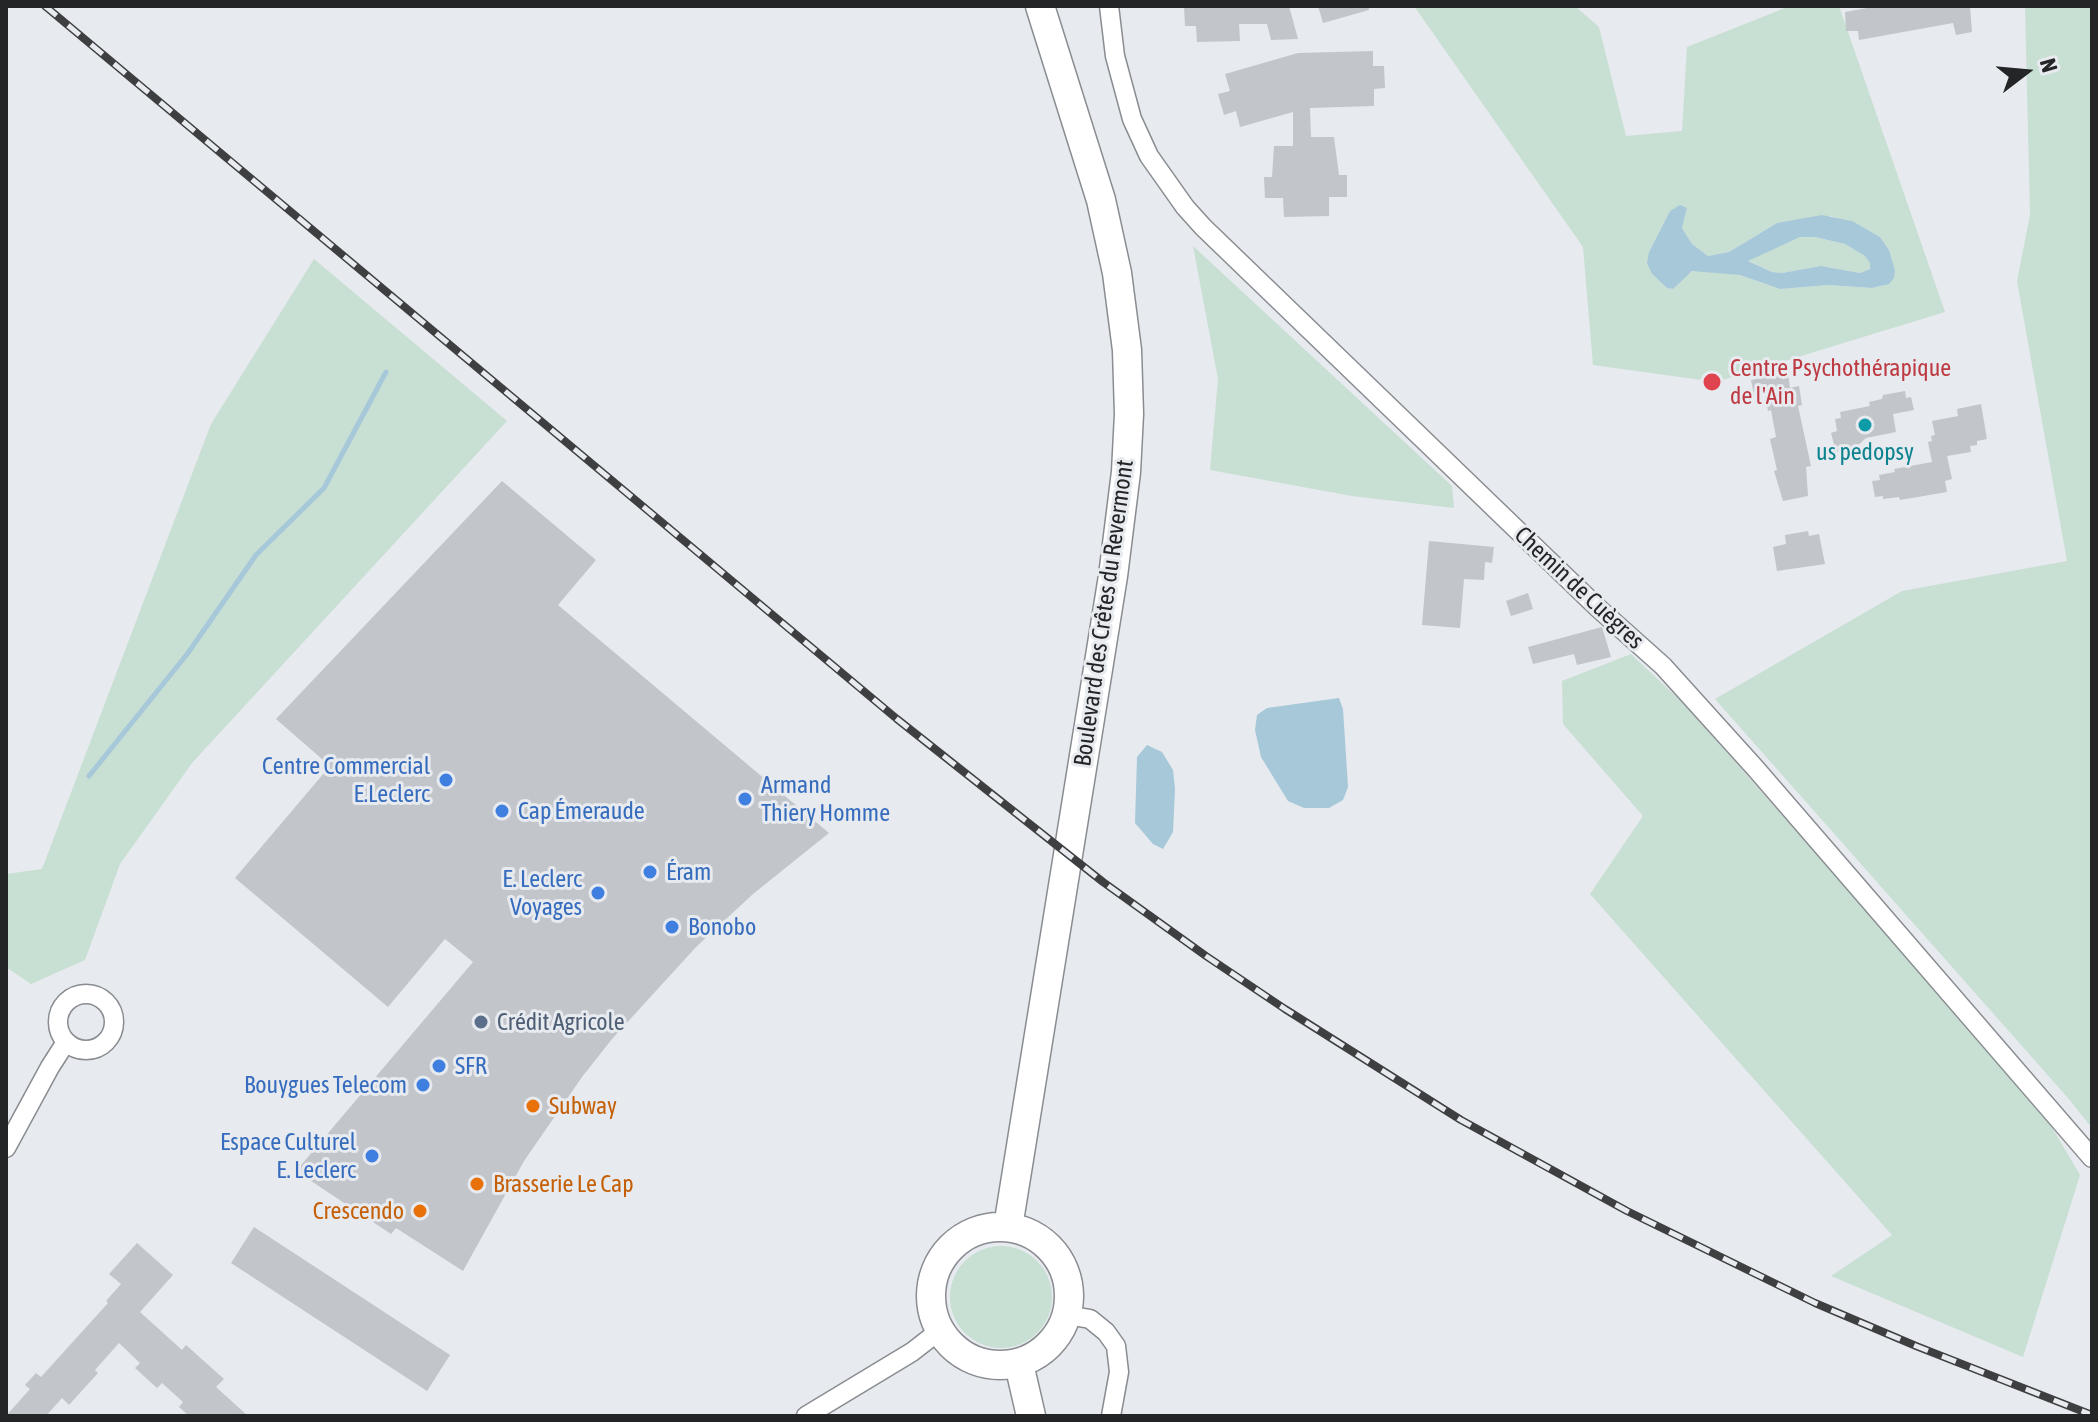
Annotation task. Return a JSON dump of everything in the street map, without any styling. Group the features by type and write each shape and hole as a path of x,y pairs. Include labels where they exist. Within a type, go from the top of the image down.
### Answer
{"main road":[{"name":"Boulevard des Crêtes du Revermont","path":"1008,1227 1113,576 1126,472 1129,414 1127,350 1117,273 1101,200 1040,6"},
{"path":"1008,1227 1031,1233 1050,1248 1064,1267 1070,1291 1067,1315 1057,1336 1041,1354 1019,1364 996,1366 973,1361 954,1349 939,1331 931,1311 930,1289 936,1268 948,1249 965,1235 986,1228 1008,1227"},
{"path":"1019,1364 1031,1416"}],"street":[{"name":"Chemin de Cuègres","path":"1109,6 1115,56 1132,119 1149,156 1185,207 1598,608 1663,666 1756,769 2092,1158"},
{"path":"6,1148 66,1042"},
{"path":"1067,1315 1090,1319 1106,1332 1116,1346 1119,1372 1111,1416"},
{"path":"806,1416 912,1352 939,1331"}],"green space":[{"path":"1414,6 1575,6 1599,27 1626,136 1682,131 1687,47 1790,6 1839,6 1945,312 1716,382 1593,365 1583,247","holes":["1687,209 1682,228 1692,244 1708,256 1729,252 1777,223 1830,216 1852,222 1880,237 1889,250 1895,270 1882,286 1872,288 1828,285 1780,289 1740,275 1698,270 1688,273 1673,289 1667,288 1652,274 1649,252 1670,211"]},
{"path":"2025,6 2092,6 2092,1128 1715,699 1902,591 2067,561 2017,281 2030,215"},
{"path":"1800,237 1845,244 1865,256 1871,263 1871,269 1860,273 1821,266 1782,273 1772,272 1747,260"},
{"path":"1193,246 1452,486 1454,508 1352,496 1210,470 1218,379"},
{"path":"314,259 507,421 192,763 120,864 85,960 31,984 6,967 6,874 42,869 211,424"},
{"path":"1631,654 1682,702 2040,1107 2080,1175 2023,1357 1831,1276 1892,1235 1590,894 1643,816 1563,724 1562,681"},
{"path":"1001,1246 1021,1250 1037,1261 1048,1277 1052,1297 1048,1317 1037,1333 1021,1344 1001,1348 981,1344 965,1333 954,1317 950,1297 954,1277 965,1261 981,1250"}],"water":[{"path":"1680,205 1687,208 1682,228 1692,244 1708,256 1729,252 1777,223 1822,215 1852,221 1880,237 1889,250 1894,278 1889,284 1872,288 1828,285 1780,289 1740,275 1692,271 1673,289 1667,288 1652,274 1647,263 1649,252 1670,211","holes":["1800,237 1845,244 1865,256 1870,269 1860,273 1821,266 1782,273 1748,261"]},
{"path":"1339,698 1343,709 1348,787 1343,800 1329,808 1304,808 1288,801 1261,757 1255,730 1257,715 1267,708"},
{"path":"1147,745 1162,752 1173,770 1173,832 1163,849 1153,844 1135,823 1137,757"}],"building":[{"path":"1184,6 1289,6 1298,39 1271,40 1267,24 1239,24 1240,41 1197,42 1196,26 1185,26"},
{"path":"1318,6 1369,6 1369,10 1323,23"},
{"path":"1878,6 1970,6 1972,32 1956,35 1953,23 1859,40 1858,31 1846,31 1845,12"},
{"path":"1373,51 1373,66 1384,66 1385,88 1374,89 1374,106 1310,108 1311,137 1334,137 1339,175 1347,175 1347,197 1329,197 1329,216 1284,217 1283,198 1265,198 1264,177 1272,177 1274,146 1293,146 1293,112 1240,127 1236,111 1224,115 1218,94 1230,91 1225,74 1298,53"},
{"path":"1788,373 1790,388 1799,386 1802,405 1798,406 1811,466 1806,467 1808,496 1783,501 1774,471 1777,470 1770,439 1776,437 1771,410 1768,411 1765,393 1754,395 1751,380"},
{"name":"us pedopsy","path":"1905,391 1906,398 1911,397 1914,410 1893,414 1896,432 1866,438 1855,448 1836,452 1831,433 1837,431 1835,419 1841,418 1840,412 1870,406 1869,402 1882,399 1883,395"},
{"path":"1981,404 1987,439 1970,446 1971,452 1947,456 1952,479 1945,481 1947,492 1900,500 1899,497 1875,497 1872,481 1880,480 1879,475 1932,462 1928,442 1935,435 1932,421 1958,416 1957,409"},
{"path":"502,481 596,560 558,605 829,833 753,894 697,946 612,1039 524,1161 463,1271 396,1228 391,1234 296,1171 473,962 445,939 388,1007 235,878 330,766 276,719"},
{"path":"1808,531 1809,536 1819,534 1825,564 1777,571 1773,547 1786,544 1785,535"},
{"path":"1429,541 1494,547 1492,563 1485,562 1484,580 1464,579 1460,628 1422,625"},
{"path":"1528,593 1533,609 1511,616 1506,601"},
{"path":"1602,627 1611,657 1577,665 1574,654 1533,664 1528,647"},
{"path":"254,1227 450,1355 427,1391 231,1263"},
{"path":"137,1243 173,1275 140,1312 182,1350 186,1345 224,1379 216,1387 248,1416 189,1416 179,1407 183,1402 162,1383 157,1388 135,1368 140,1363 119,1343 95,1370 98,1373 69,1405 62,1398 46,1416 6,1416 30,1389 25,1385 36,1373 41,1377 108,1303 106,1301 121,1284 109,1274"}],"waterway":[{"path":"89,776 188,653 256,555 324,488 386,372"}],"railway":[{"path":"45,6 897,719 1103,882 1206,956 1461,1120 1627,1211 1815,1303 2092,1415"}],"place":[{"name":"Centre Psychothérapique de l'Ain","path":"1712,382"},
{"name":"us pedopsy","path":"1865,425"},
{"name":"Centre Commercial E.Leclerc","path":"446,780"},
{"name":"Armand Thiery Homme","path":"745,799"},
{"name":"Cap Émeraude","path":"502,811"},
{"name":"Éram","path":"650,872"},
{"name":"E. Leclerc Voyages","path":"598,893"},
{"name":"Bonobo","path":"672,927"},
{"name":"Crédit Agricole","path":"481,1022"},
{"name":"SFR","path":"439,1066"},
{"name":"Bouygues Telecom","path":"423,1085"},
{"name":"Subway","path":"533,1106"},
{"name":"Espace Culturel E. Leclerc","path":"372,1156"},
{"name":"Brasserie Le Cap","path":"477,1184"},
{"name":"Crescendo","path":"420,1211"}]}
